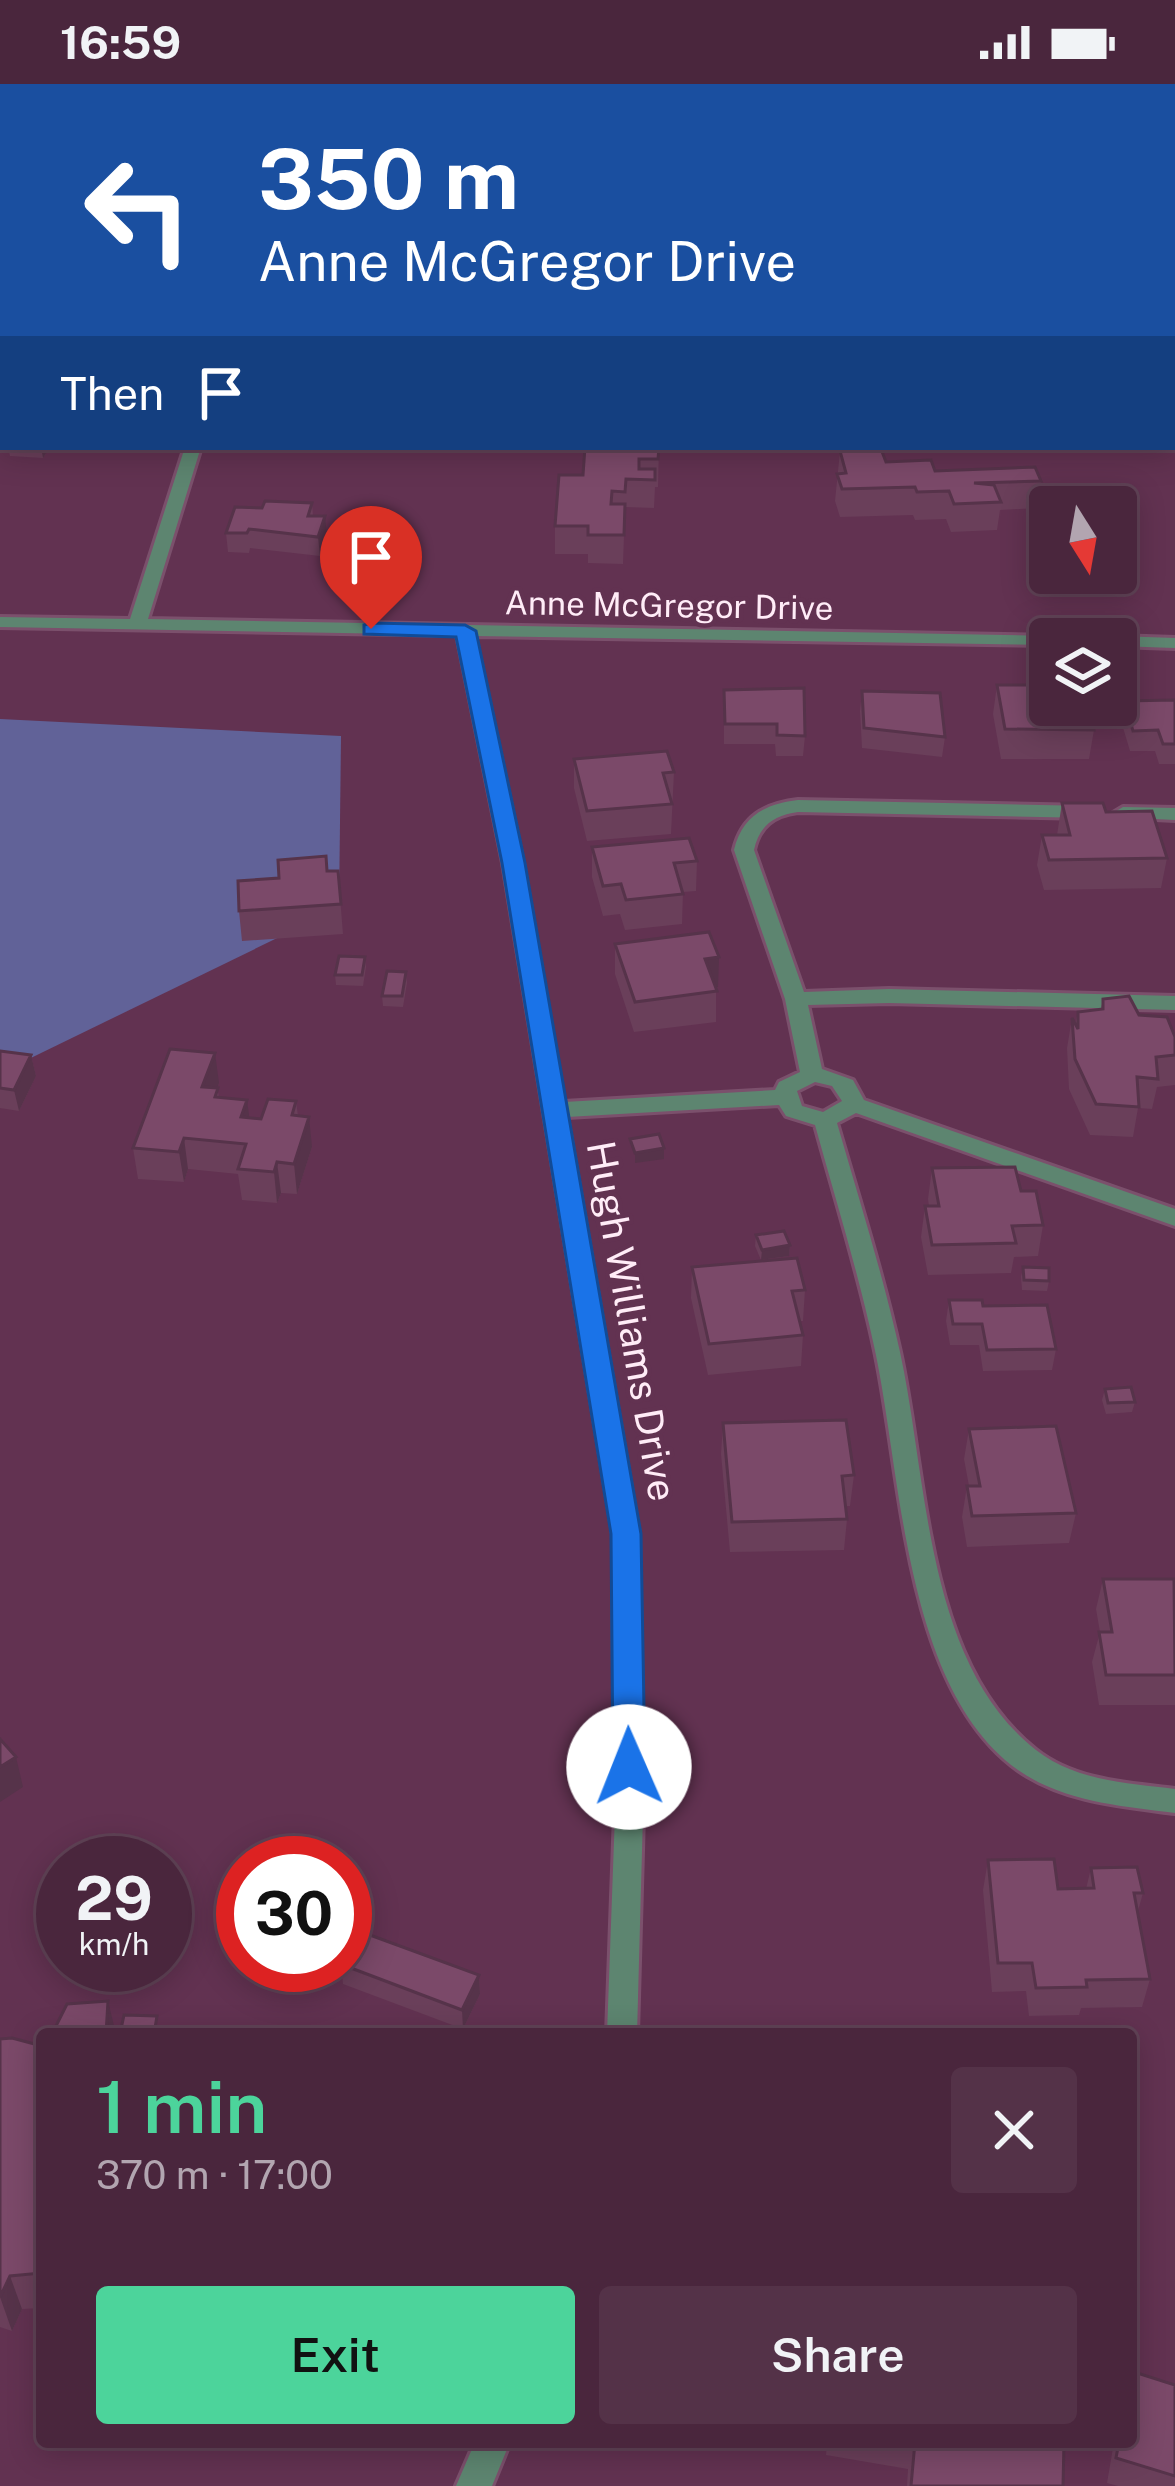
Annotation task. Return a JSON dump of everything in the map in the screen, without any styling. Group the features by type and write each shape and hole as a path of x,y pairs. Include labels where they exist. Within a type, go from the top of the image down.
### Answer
{"street":[{"path":"137,625 192,450"},
{"name":"Anne McGregor Drive","path":"0,622 1029,640"},
{"name":"Hugh Williams Drive","path":"465,631 513,863 626,1534 629,1814 622,2028"},
{"path":"1137,642 1175,643"},
{"path":"812,1075 796,999 744,850 748,832 770,812 798,806 1175,814"},
{"path":"796,999 1175,1003"},
{"path":"784,1097 788,1087 812,1075 839,1080 849,1088 854,1104"},
{"path":"552,1110 784,1097"},
{"path":"784,1097 794,1112 825,1120 854,1104 1175,1218"},
{"path":"825,1120 891,1368 934,1608 954,1670 988,1726 1055,1775 1128,1802 1175,1802"},
{"path":"474,2486 490,2448"}],"shaded area":[{"path":"0,719 341,736 339,908 0,1073"}],"building":[{"path":"585,450 659,450 658,459 639,459 639,469 655,469 655,480 626,479 625,492 612,491 611,504 625,504 624,535 588,535 588,526 555,526 559,475 583,475"},
{"path":"881,450 886,462 931,460 935,471 1035,467 1041,481 974,483 994,485 1001,502 954,504 949,491 842,489 837,474 846,473 840,451"},
{"path":"265,501 312,503 308,516 325,516 318,537 249,529 226,533 235,507 262,508"},
{"path":"997,685 1029,685 1029,726 1093,726 1094,730 1005,729"},
{"path":"804,688 805,736 777,735 777,724 725,724 724,690"},
{"path":"862,691 940,693 945,737 864,728"},
{"path":"1175,700 1175,744 1163,744 1158,730 1133,731 1137,701"},
{"path":"667,751 674,772 663,773 672,804 587,811 574,759"},
{"path":"1062,803 1103,803 1106,812 1152,811 1167,858 1049,860 1042,835 1070,835"},
{"path":"689,838 697,861 674,863 683,894 626,900 621,884 603,886 592,847"},
{"path":"326,856 327,871 338,871 341,904 239,911 238,881 279,878 278,860"},
{"path":"709,932 719,957 705,959 717,991 635,1002 615,944"},
{"path":"339,956 365,957 362,975 335,975"},
{"path":"387,971 406,972 402,996 382,996"},
{"path":"1129,996 1139,1015 1167,1017 1175,1037 1175,1055 1156,1057 1158,1079 1137,1077 1139,1107 1096,1104 1075,1059 1072,1018 1078,1029 1078,1012 1103,1009 1103,999"},
{"path":"170,1049 215,1053 202,1087 218,1088 215,1097 247,1100 241,1117 261,1119 268,1099 296,1101 292,1115 309,1117 294,1164 277,1162 274,1172 238,1169 246,1144 184,1138 179,1152 133,1148"},
{"path":"0,1051 31,1055 14,1090 0,1088"},
{"path":"659,1134 664,1148 635,1153 630,1139"},
{"path":"1015,1167 1021,1191 1036,1191 1043,1225 1012,1226 1016,1243 932,1245 925,1206 939,1206 932,1168"},
{"path":"784,1231 790,1245 762,1250 756,1235"},
{"path":"797,1258 805,1290 792,1291 803,1335 709,1344 692,1267"},
{"path":"1023,1267 1049,1268 1049,1281 1024,1280"},
{"path":"949,1300 982,1300 983,1306 1047,1305 1056,1349 987,1350 982,1324 953,1324"},
{"path":"1131,1387 1135,1402 1108,1403 1105,1389"},
{"path":"846,1420 854,1475 842,1476 847,1519 732,1522 723,1423"},
{"path":"1056,1426 1076,1513 972,1516 967,1486 980,1486 969,1429"},
{"path":"1103,1579 1174,1579 1175,1675 1106,1675 1099,1632 1112,1632"},
{"path":"0,1739 16,1757 0,1767"},
{"path":"1054,1859 1058,1889 1094,1888 1091,1868 1137,1867 1143,1893 1134,1893 1150,1979 1086,1980 1087,1987 1036,1988 1032,1963 998,1963 988,1860"},
{"path":"372,1936 479,1975 462,2010 372,1976"},
{"path":"108,2001 106,2028 55,2028 67,2004"},
{"path":"124,2015 157,2016 155,2028 121,2028"},
{"path":"0,2039 36,2044 36,2274 10,2276 0,2297"},
{"path":"1137,2373 1175,2385 1175,2476 1116,2458 1118,2448 1137,2448"},
{"path":"914,2448 1064,2448 1063,2486 911,2486"}],"route":[{"path":"371,629 465,631 513,863 626,1534 629,1767"}]}
